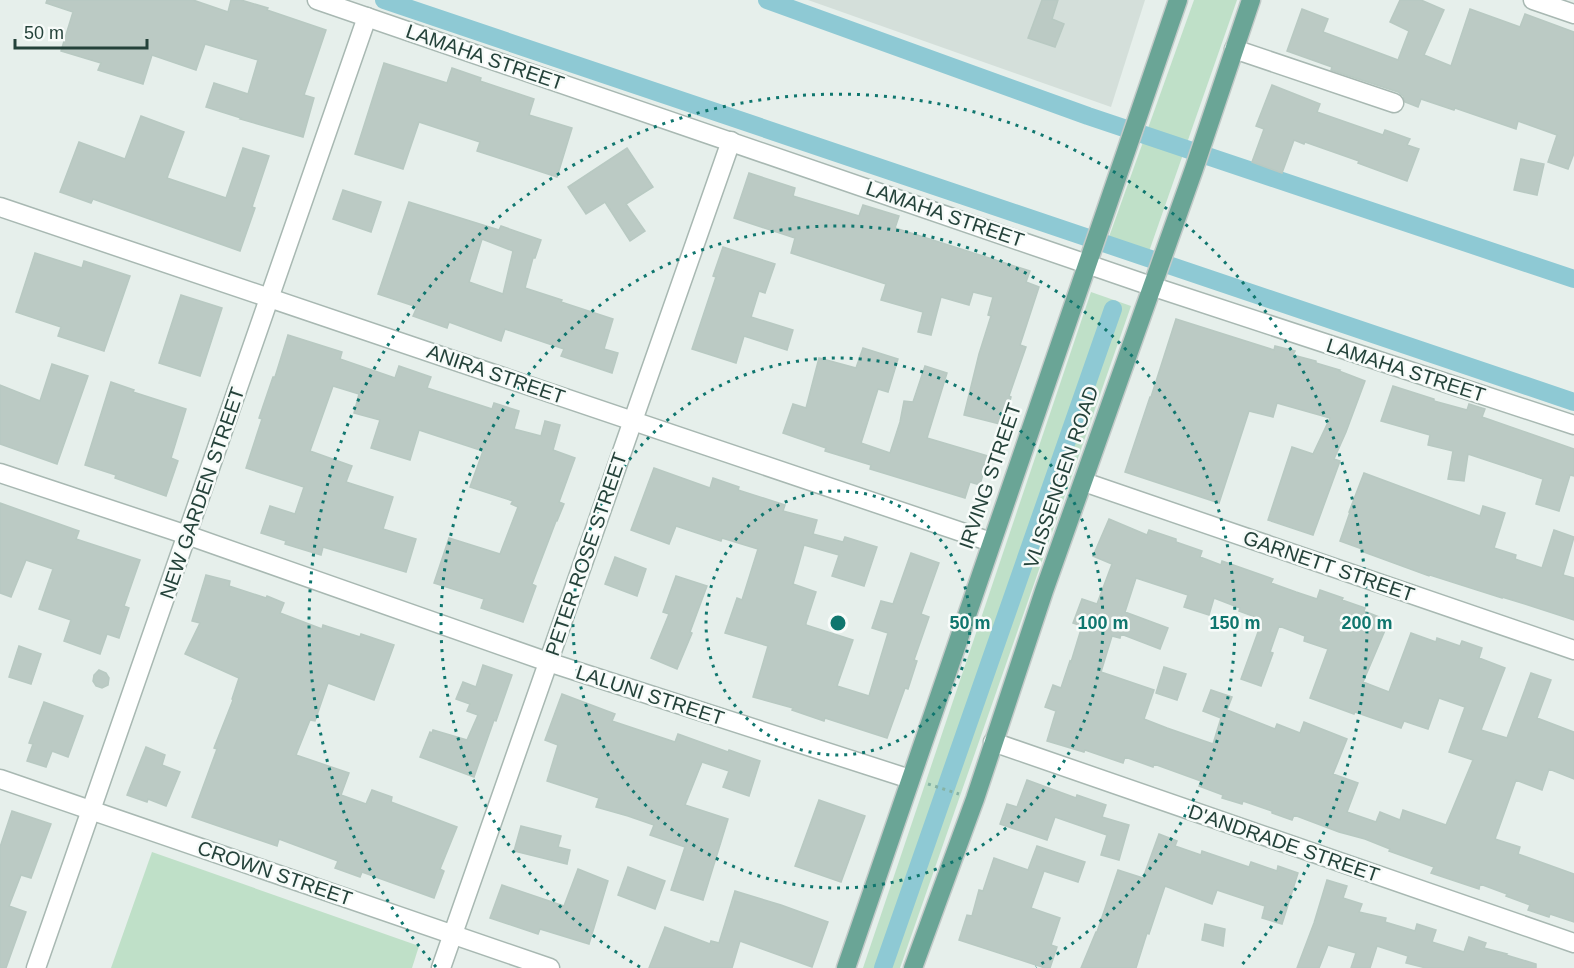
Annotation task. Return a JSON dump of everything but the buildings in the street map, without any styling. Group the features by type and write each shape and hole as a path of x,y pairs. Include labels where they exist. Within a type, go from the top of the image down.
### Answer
{"main road":[{"name":"IRVING STREET","path":"846,968 916,781 991,542 1179,0"},
{"name":"VLISSENGEN ROAD","path":"913,968 975,799 1044,591 1194,169 1251,0"}],"street":[{"name":"LAMAHA STREET","path":"317,0 731,141 1090,257 1151,286 1574,425"},
{"path":"1533,0 1574,14"},
{"name":"NEW GARDEN STREET","path":"36,968 367,17"},
{"path":"1233,49 1394,103"},
{"name":"PETER ROSE STREET","path":"441,968 731,141"},
{"name":"ANIRA STREET","path":"0,207 991,542"},
{"name":"LALUNI STREET","path":"0,472 548,662 916,781"},
{"name":"GARNETT STREET","path":"1084,482 1574,650"},
{"name":"D'ANDRADE STREET","path":"993,742 1574,943"},
{"name":"CROWN STREET","path":"0,779 550,968"}],"path":[{"path":"916,781 963,795"}],"shaded area":[{"path":"808,0 1145,0 1111,107"}],"green space":[{"path":"1194,0 1237,0 1145,263 1105,248"},
{"path":"1091,292 1131,306 900,968 863,968"},
{"path":"152,852 419,946 412,968 111,968"}],"waterway":[{"path":"384,0 1574,402"},
{"path":"767,0 1088,116 1574,279"},
{"path":"883,968 1113,309"}]}
